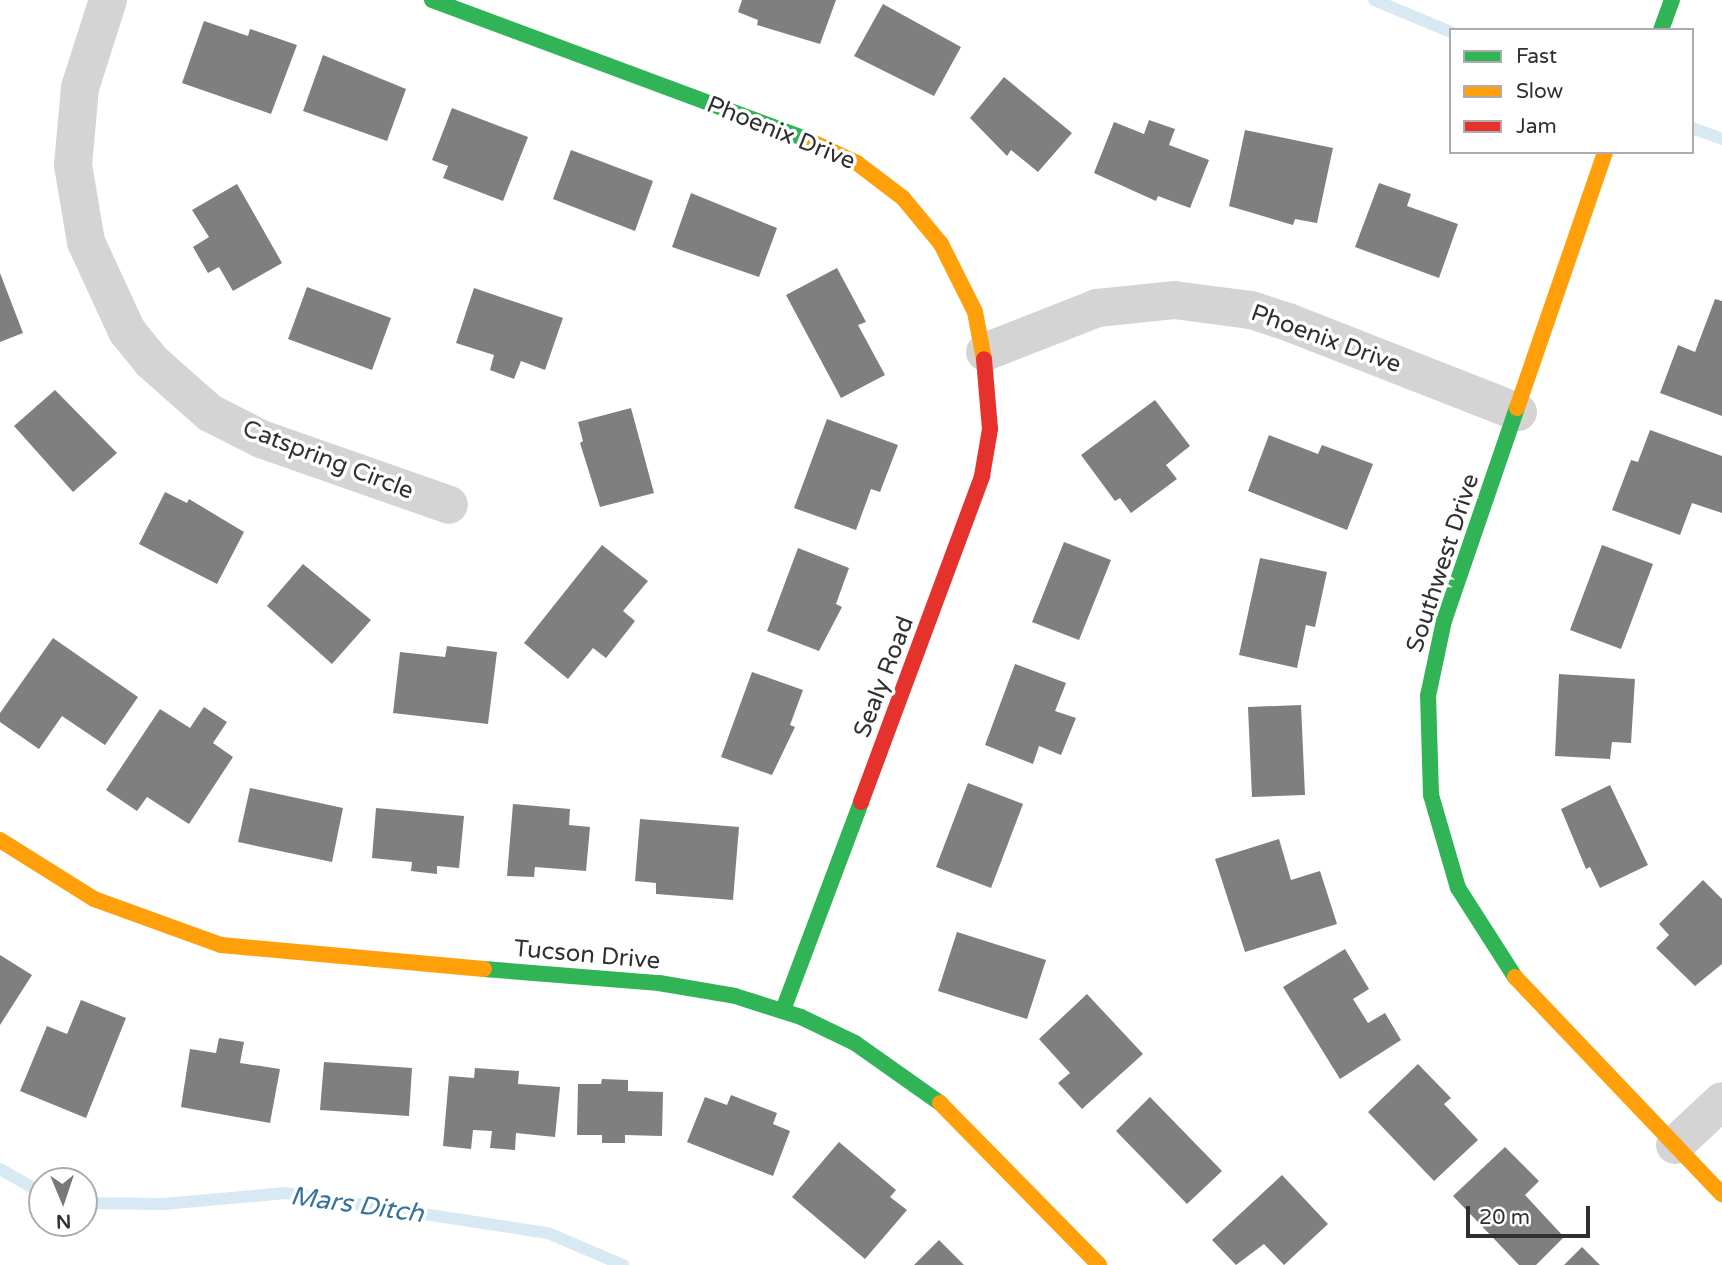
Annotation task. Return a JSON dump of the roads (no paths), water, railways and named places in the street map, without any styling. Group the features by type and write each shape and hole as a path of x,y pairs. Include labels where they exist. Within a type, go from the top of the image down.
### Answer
{"street":[{"name":"Catspring Circle","path":"108,0 76,106 74,183 86,242 108,297 127,331 151,361 210,413 261,439 449,505"},
{"name":"Phoenix Drive","path":"432,0 806,139 858,163 903,198 941,244 968,293 985,352 1097,308 1174,300 1251,310 1288,322 1518,412"},
{"path":"1662,28 1672,0"},
{"name":"Southwest Drive","path":"1604,154 1434,659 1426,737 1431,795 1458,888 1486,939 1534,1000 1722,1194"},
{"name":"Sealy Road","path":"783,1010 982,476 990,421 985,352"},
{"name":"Tucson Drive","path":"0,840 94,899 147,922 221,945 298,955 659,983 783,1010 855,1043 936,1099 1099,1265"},
{"path":"1675,1145 1722,1101"}],"waterway":[{"path":"1374,0 1449,31"},
{"path":"1694,129 1722,139"},
{"name":"Mars Ditch","path":"0,1169 28,1185"},
{"name":"Mars Ditch","path":"98,1203 163,1204 286,1193 548,1233 623,1265"}]}
